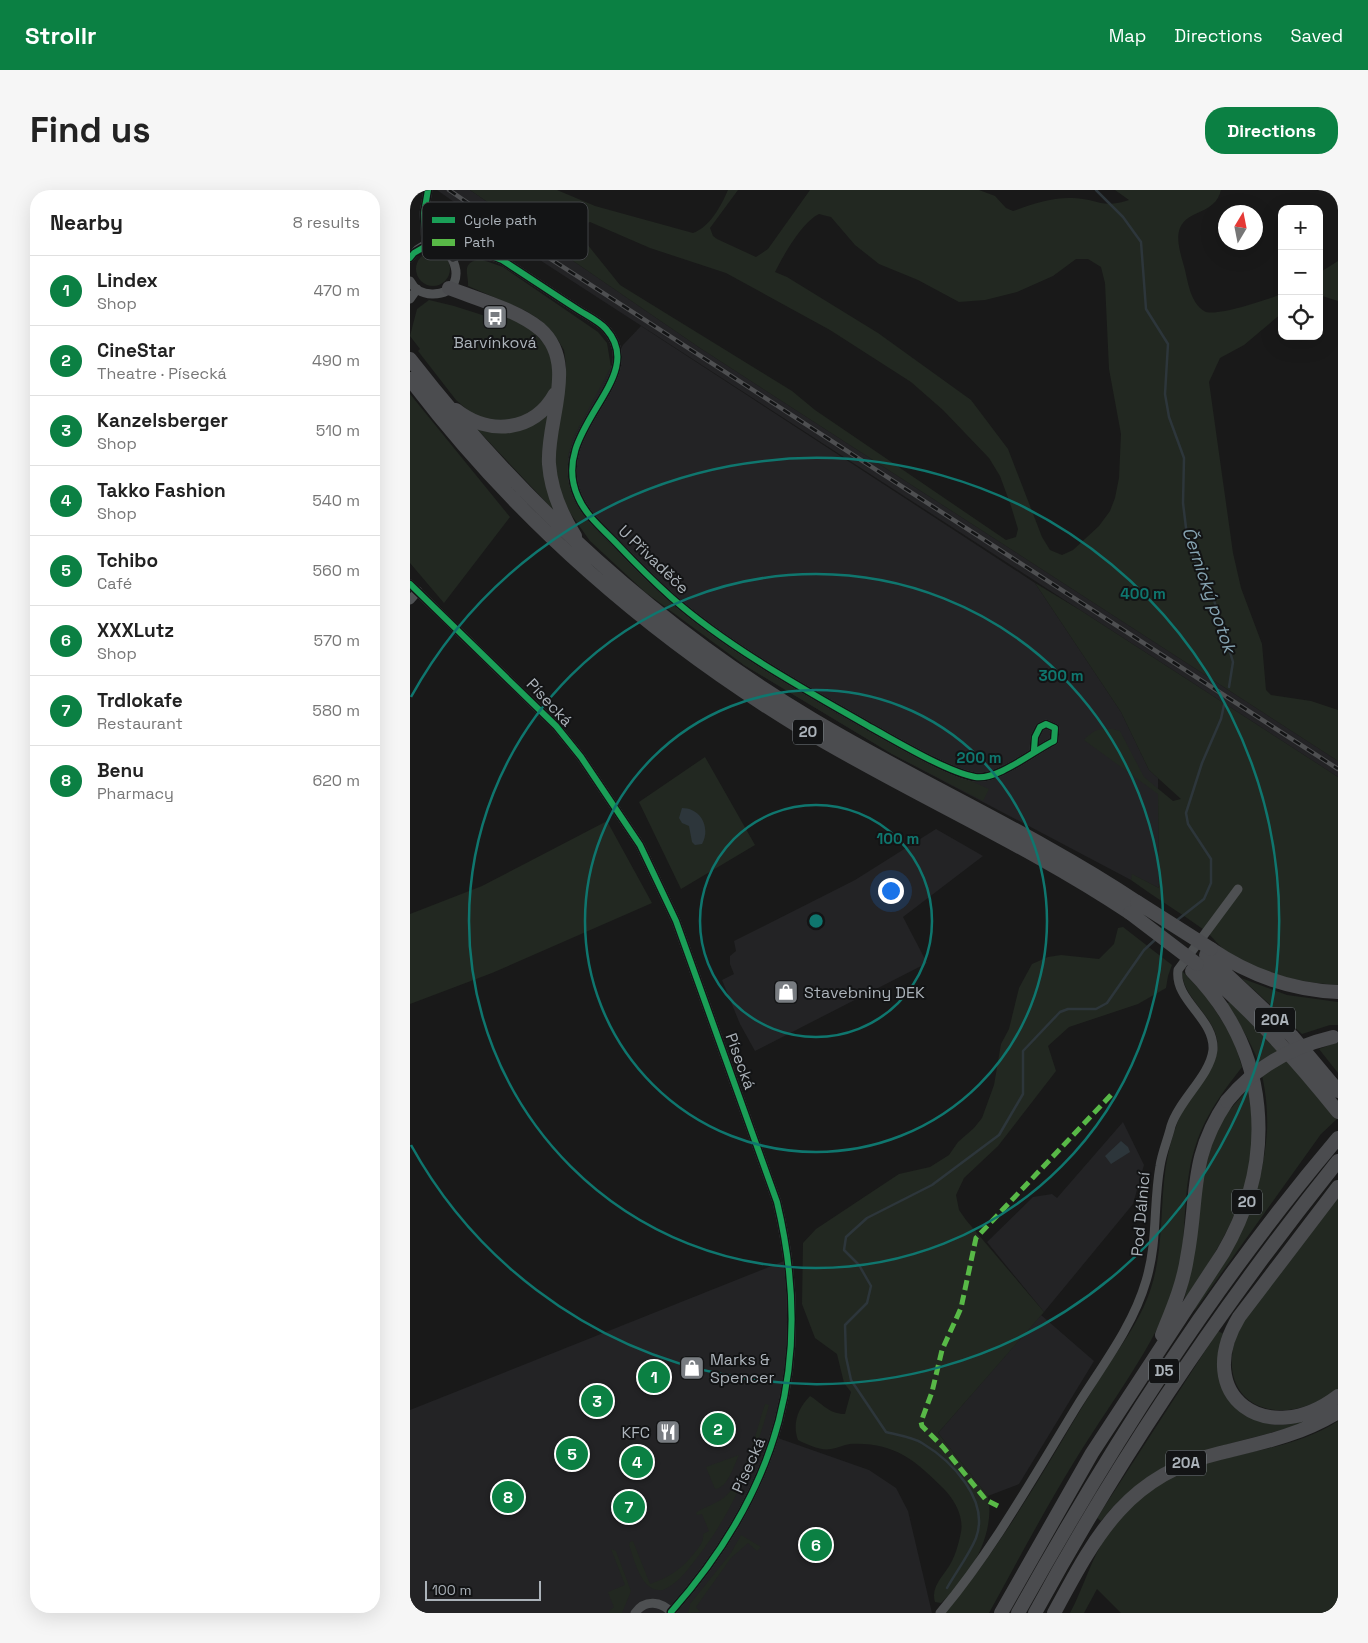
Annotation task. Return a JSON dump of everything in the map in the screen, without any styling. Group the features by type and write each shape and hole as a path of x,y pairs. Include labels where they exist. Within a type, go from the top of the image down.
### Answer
{"highway":[{"path":"449,288 523,318 541,331 552,344 558,357 560,371 550,442 550,475 562,511 588,554"},
{"name":"20","path":"410,359 440,398 506,473 588,554 636,597 682,632 769,693 854,743 1073,862 1201,960 1244,1050 1253,1078 1258,1107 1258,1152 1248,1198 1233,1234 1068,1493 1001,1613"},
{"name":"20","path":"410,379 466,448 526,512 604,585 674,642 746,693 802,728 1133,908 1201,960"},
{"path":"440,398 473,421 488,426 510,427 529,421 541,413 558,389"},
{"path":"1201,960 1237,965 1266,978 1296,987 1338,992"},
{"path":"1201,960 1272,1035 1338,1112"},
{"name":"20A","path":"1201,960 1238,983 1292,1036 1338,1091"},
{"path":"1152,1361 1176,1299 1185,1268 1190,1244 1195,1179 1200,1156 1213,1124 1228,1101 1249,1078 1268,1063 1297,1048 1336,1037"},
{"name":"D5","path":"1018,1613 1098,1474 1163,1372 1229,1277 1335,1141"},
{"name":"D5","path":"1035,1613 1111,1482 1175,1382 1239,1289 1338,1161"},
{"path":"1338,1187 1239,1317 1227,1340 1223,1360 1226,1380 1232,1392 1247,1408 1260,1415 1279,1419 1300,1416 1322,1407 1338,1396"},
{"name":"20A","path":"1054,1613 1101,1530 1123,1504 1147,1484 1168,1471 1193,1460 1289,1435 1315,1425 1338,1412"}],"street":[{"path":"410,258 422,247"},
{"path":"410,281 417,289 430,295 444,292 449,288 456,273 454,260"},
{"name":"U Přivaděče","path":"502,260 606,328 618,354 618,369 580,434 575,448 573,485 584,508 674,599 747,652 825,700 898,742 955,770 974,777 986,777 998,773 1034,750"},
{"path":"410,299 417,289"},
{"name":"Písecká","path":"410,584 556,726 581,756 640,844 676,921 777,1202 787,1246 792,1300 789,1368 775,1438 760,1476 723,1546 671,1612"},
{"path":"410,600 418,591"},
{"name":"Pod Dálnicí","path":"940,1613 962,1587 1010,1514 1135,1313 1155,1250 1160,1166 1174,1118 1209,1063 1212,1053 1210,1030 1185,996 1177,978 1178,970 1238,889"},
{"path":"635,1613 645,1604 652,1603 660,1604 671,1612"}],"shaded area":[{"path":"437,190 470,190 487,202 454,202"},
{"path":"470,190 557,190 586,202 487,202"},
{"path":"728,190 738,190 710,228 713,236 717,239 756,257 768,249 810,190 979,190 995,196 1006,208 1013,211 1057,199 1073,198 1106,204 1129,200 1115,190 1221,190 1213,204 1189,218 1180,228 1178,238 1181,255 1193,298 1204,311 1219,312 1278,295 1278,316 1244,345 1220,358 1209,382 1233,553 1241,588 1262,644 1266,690 1271,695 1311,701 1338,710 1338,761 700,348 572,260 588,260 588,245 620,285 792,391 815,410 1006,540 1016,537 1018,529 1011,506 1000,476 989,458 943,410 911,382 830,330 726,273 650,248 588,223 588,203 693,233 710,221","holes":["819,214 831,217 855,245 879,264 918,280 959,302 985,300 1017,292 1053,276 1076,259 1088,259 1101,267 1105,283 1109,369 1121,434 1119,478 1110,511 1099,526 1073,550 1062,555 1050,550 1042,537 1008,449 971,400 878,333 787,277 775,272 788,249 806,224"]},
{"path":"422,256 422,260 447,260 449,276 440,285 426,285 417,276 417,262"},
{"path":"483,260 503,267 598,332 607,343 611,367 573,438 568,456 570,483 585,518 661,594 765,669 837,714 903,750 989,789 983,801 892,754 744,665 645,592 590,541 563,503 553,461 565,385 566,365 564,350 558,340 540,320 526,311 468,286 467,270 470,263"},
{"path":"540,260 572,260 700,348 1338,761 1338,777"},
{"path":"1338,261 1338,301 1323,296 1323,270"},
{"path":"429,300 498,320 500,316 513,318 528,326 550,350 555,381 543,405 520,421 485,421 470,412 456,400 418,351 420,349 410,336 417,309"},
{"path":"641,326 1035,583 1121,712 1149,770 1158,778 1159,888 1133,875 1131,880 892,754 744,665 573,512 566,446 623,345"},
{"path":"410,394 510,517 444,603 410,563"},
{"path":"550,411 560,517 475,427 515,429 533,424"},
{"path":"1035,583 1080,610 1338,777 1338,985 1279,976 1238,959 1223,949 1207,932 1131,880 1132,874 1159,888 1158,794 1084,740 1100,729 1120,731 1144,777 1173,801 1181,799 1149,770 1121,712"},
{"path":"705,757 755,845 681,889 639,802"},
{"path":"682,808 694,811 702,820 705,826 705,838 702,844 695,845 692,842 689,826 682,823 679,818"},
{"path":"607,821 652,903 492,973 410,1004 410,914 482,886"},
{"path":"936,829 983,856 903,917 927,963 755,1051 740,1024 722,980 734,974 730,964 730,956 736,951 734,941 855,880"},
{"path":"1123,927 1172,965 1166,988 1138,1004 1069,1027 1048,1046 1056,1071 998,1146 964,1178 956,1195 959,1210 966,1220 1044,1312 938,1433 988,1496 989,1511 988,1526 978,1555 951,1593 941,1603 935,1602 936,1586 953,1558 962,1526 960,1514 947,1492 912,1461 891,1449 865,1444 850,1444 834,1449 823,1449 810,1446 798,1440 796,1434 797,1416 810,1396 830,1410 839,1414 845,1414 851,1392 844,1383 837,1354 815,1338 802,1304 803,1243 816,1229 899,1174 930,1167 949,1155 958,1142 982,1118 994,1085 1001,1044 1009,1029 1019,988 1032,964 1048,957 1061,955 1099,959 1114,944 1118,928"},
{"path":"1182,971 1206,996 1233,1038 1242,1067 1208,1116 1192,1157 1187,1189 1180,1269 1171,1300 1150,1342 1063,1480 989,1613 944,1613 986,1560 1042,1474 1126,1338 1140,1314 1151,1288 1159,1253 1164,1181 1170,1146 1183,1109 1212,1065 1217,1052 1214,1030 1209,1020 1188,992"},
{"path":"1241,978 1287,995 1338,1002 1338,1025 1330,1025 1302,1034"},
{"path":"1231,1002 1290,1062 1337,1119 1321,1134 1195,1310 1193,1308 1243,1225 1252,1204 1264,1157 1267,1122 1264,1084 1253,1049 1227,1003"},
{"path":"1338,1042 1338,1073 1319,1049"},
{"path":"1249,1088 1253,1134 1247,1180 1240,1201 1221,1243 1184,1301 1190,1274 1199,1188 1218,1123"},
{"path":"1123,1122 1144,1165 1133,1204 1044,1312 987,1242 1033,1197 1052,1194 1057,1198"},
{"path":"1121,1141 1128,1147 1130,1152 1111,1164 1105,1156"},
{"path":"1338,1197 1338,1389 1315,1403 1292,1409 1271,1409 1253,1403 1240,1390 1233,1372 1233,1349 1242,1322"},
{"path":"789,1259 791,1343 775,1437 869,1470 896,1488 908,1511 932,1613 410,1613 410,1410"},
{"path":"1041,1315 1094,1361 1019,1484 988,1496 938,1433"},
{"path":"1218,1331 1224,1334 1219,1350 1220,1373 1231,1395 1250,1415 1260,1421 1281,1425 1292,1424 1318,1414 1305,1423 1221,1446 1169,1466 1145,1480 1122,1498 1101,1521 1097,1518"},
{"path":"765,1404 769,1405 749,1466 720,1524 693,1564 677,1581 663,1590 655,1590 640,1575 629,1545 630,1542 633,1541 650,1584 670,1575 690,1558 700,1546 703,1534 709,1531 702,1514 697,1515 696,1513 726,1496 740,1477 750,1453"},
{"path":"1338,1421 1338,1613 1121,1613 1097,1589 1084,1613 1070,1613 1102,1543 1126,1511 1148,1491 1187,1469 1289,1443 1322,1430"},
{"path":"739,1455 724,1485 715,1489 706,1467"},
{"path":"741,1535 761,1547 757,1551 748,1543 731,1558 696,1607 700,1612 688,1613 690,1604 731,1553"},
{"path":"611,1549 616,1551 631,1591 622,1613 610,1613 609,1611 614,1607 608,1592 625,1585"}],"waterway":[{"name":"Černický potok","path":"1096,190 1123,217 1141,242 1146,309 1168,344 1165,394 1169,417 1184,458 1183,503 1187,536 1194,560 1213,597 1233,662 1229,687"},
{"name":"Černický potok","path":"1176,921 1204,899 1211,883 1211,859 1188,824 1186,813 1202,763 1221,719 1224,705"},
{"name":"Černický potok","path":"947,1588 976,1538 979,1524 978,1510 966,1483 956,1471 922,1443 886,1432 851,1380 846,1357 845,1325 867,1303 871,1286 859,1265 844,1250 846,1237 867,1218 932,1185 999,1135 1023,1094 1023,1051 1060,1012 1068,1009 1096,1009 1107,1003 1144,950 1157,938"}],"railway":[{"path":"449,190 466,202"},
{"path":"552,260 1338,769"}],"marked path":[{"path":"998,1506 986,1500 943,1447 922,1426 921,1422 932,1392 942,1350 961,1308 976,1238 1111,1095"}],"cycle path":[{"path":"426,202 428,190"},
{"path":"410,258 422,248"},
{"path":"502,260 603,326 616,348 616,367 609,386 585,427 576,449 572,472 581,504 644,572 672,598 718,634 768,667 870,727 950,769 975,777 994,774 1054,741 1055,728 1046,724 1040,727 1035,737 1034,750"},
{"path":"410,584 556,726 581,757 640,845 676,921 777,1202 788,1260 792,1316 789,1369 779,1421 762,1471 738,1519 708,1566 671,1612"}],"place":[{"name":"Barvínková","path":"495,317"},
{"name":"Stavebniny DEK","path":"786,992"},
{"name":"Marks & Spencer","path":"692,1368"},
{"name":"Lindex","path":"654,1377"},
{"name":"Kanzelsberger","path":"597,1401"},
{"name":"CineStar","path":"718,1429"},
{"name":"KFC","path":"668,1432"},
{"name":"Tchibo","path":"572,1454"},
{"name":"Takko Fashion","path":"637,1462"},
{"name":"Benu","path":"508,1497"},
{"name":"Trdlokafe","path":"629,1507"},
{"name":"XXXLutz","path":"816,1545"}]}
